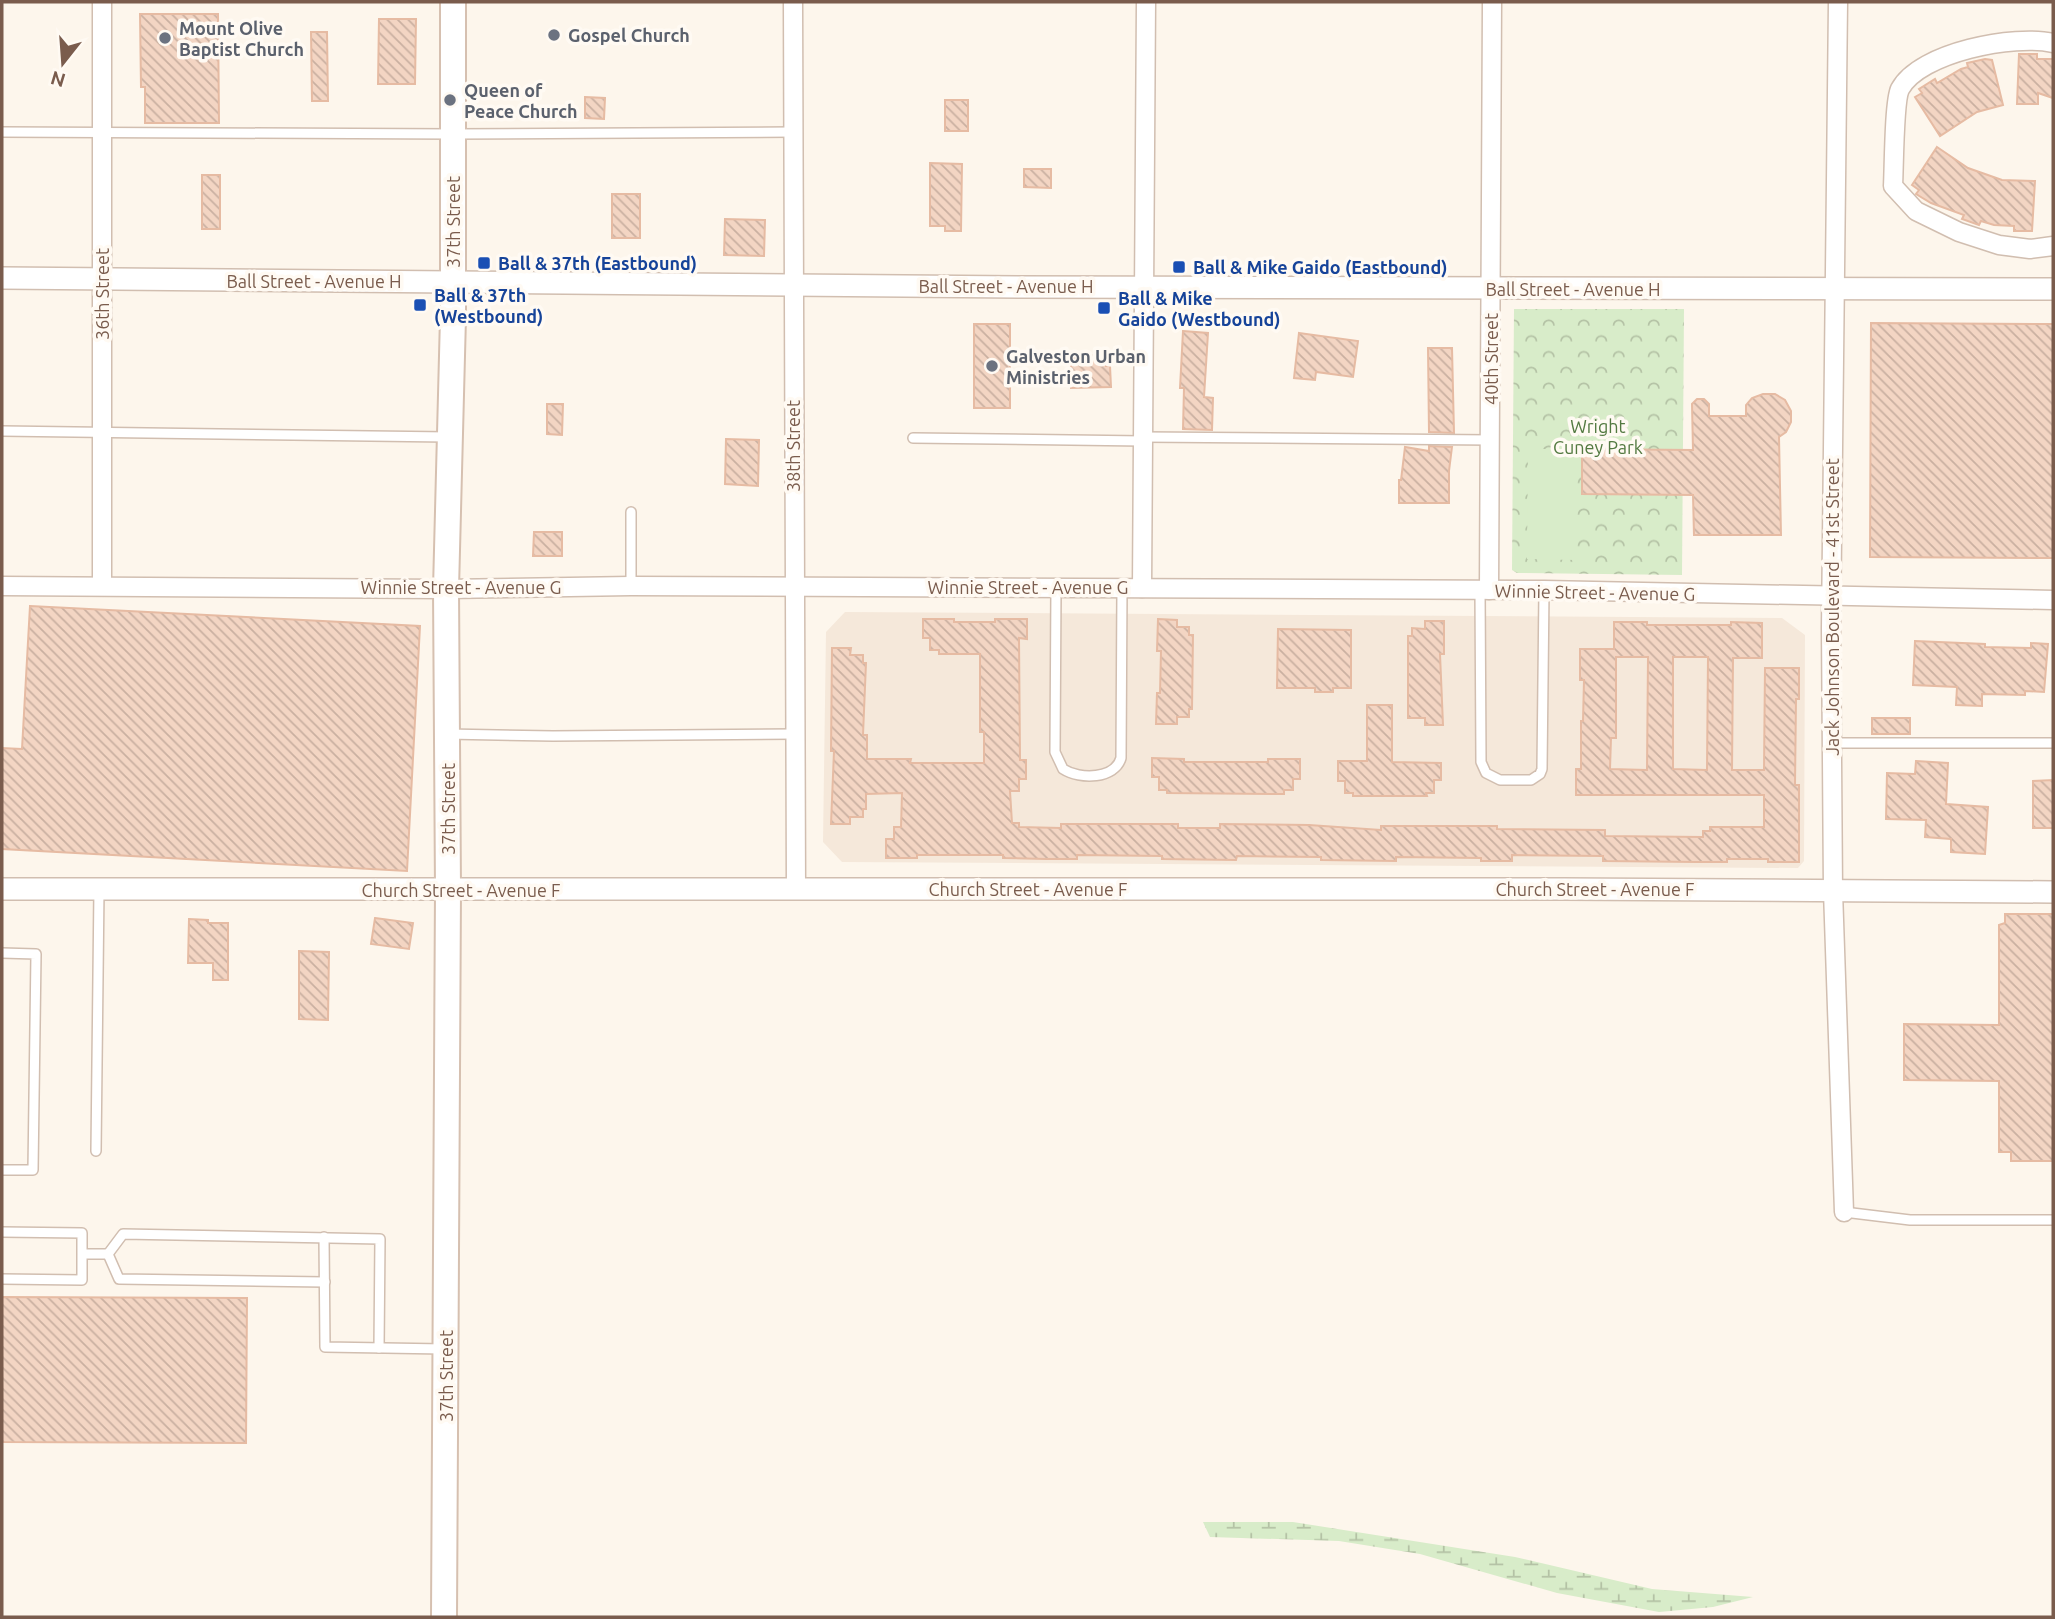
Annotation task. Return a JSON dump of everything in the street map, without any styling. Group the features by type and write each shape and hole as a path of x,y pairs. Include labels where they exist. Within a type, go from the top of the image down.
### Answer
{"main road":[{"name":"37th Street","path":"444,1617 448,890 446,589 453,281 453,2"}],"street":[{"name":"36th Street","path":"102,2 102,586"},
{"name":"38th Street","path":"793,2 796,890"},
{"path":"1142,588 1146,2"},
{"name":"40th Street","path":"1485,590 1490,440 1492,2"},
{"name":"Jack Johnson Boulevard - 41st Street","path":"1838,2 1831,596 1833,891 1844,1212"},
{"path":"2053,43 2042,40 1965,50 1929,63 1909,76 1898,92 1893,186 1916,211 1959,232 2009,246 2030,249 2053,246"},
{"name":"Ball Street - Avenue H","path":"2,278 1490,289 2053,289"},
{"name":"Winnie Street - Avenue G","path":"2,586 1544,590 2053,600"},
{"name":"Church Street - Avenue F","path":"2,889 1564,888 2053,892"}],"lane":[{"path":"2,132 453,135 793,132"},
{"path":"2,431 450,437"},
{"path":"913,438 1490,440"},
{"path":"631,512 631,586"},
{"path":"1056,587 1055,752 1063,769 1079,774 1108,774 1120,764 1122,588"},
{"path":"1485,590 1481,762 1486,773 1500,780 1531,780 1540,774 1542,769 1544,590"},
{"path":"447,734 795,734"},
{"path":"1832,743 2053,743"},
{"path":"96,1151 99,889"},
{"path":"2,954 36,954 33,1170 2,1170"},
{"path":"1844,1212 1910,1220 2053,1220"},
{"path":"2,1232 82,1233 83,1254 82,1280 2,1279"},
{"path":"108,1254 123,1234 380,1238 379,1348"},
{"path":"324,1237 325,1347 446,1349"},
{"path":"83,1254 108,1254"},
{"path":"108,1254 119,1279 325,1282"}],"shaded area":[{"path":"845,612 1782,618 1805,635 1804,861 1798,868 842,862 823,842 826,632"}],"green space":[{"name":"Wright Cuney Park","path":"1514,309 1684,309 1682,575 1517,573 1512,570"},
{"path":"1528,449 1575,449 1575,560 1527,559"},
{"path":"1203,1522 1293,1522 1515,1557 1652,1589 1753,1597 1713,1607 1659,1612 1557,1593 1420,1554 1339,1541 1210,1537"}],"building":[{"path":"140,14 218,14 219,123 145,123 145,87 141,87"},
{"path":"379,19 416,19 415,84 378,84"},
{"path":"311,32 327,32 328,101 312,101"},
{"path":"2019,54 2037,54 2037,59 2053,59 2053,98 2038,93 2038,104 2017,104"},
{"path":"1992,60 2003,105 1977,112 1940,136 1915,97 1922,93 1919,89 1935,79 1937,83 1968,67 1967,63"},
{"path":"585,97 605,98 604,119 585,118"},
{"path":"945,100 968,100 968,131 945,131"},
{"path":"1937,147 1968,168 2002,180 2035,181 2032,231 2014,231 2014,226 1981,221 1979,225 1962,219 1964,215 1931,203 1916,194 1919,190 1912,185"},
{"path":"930,163 962,164 961,231 945,231 945,226 930,226"},
{"path":"1024,169 1051,169 1051,188 1024,187"},
{"path":"202,175 220,175 220,229 202,229"},
{"path":"612,194 640,194 640,238 612,238"},
{"path":"725,219 765,220 764,256 724,255"},
{"path":"1871,323 2053,324 2053,558 1870,557"},
{"name":"Galveston Urban Ministries","path":"974,324 1010,324 1010,408 974,408"},
{"path":"1183,331 1208,333 1204,397 1213,398 1212,430 1183,429 1184,388 1180,388"},
{"path":"1299,333 1358,341 1353,377 1316,372 1315,380 1294,378"},
{"path":"1428,348 1452,348 1454,433 1429,432"},
{"path":"1106,355 1106,366 1110,366 1111,387 1071,388 1071,356"},
{"path":"1775,394 1785,400 1791,411 1791,422 1786,432 1779,437 1781,535 1694,535 1693,495 1582,494 1582,449 1693,450 1692,404 1697,399 1704,399 1709,404 1709,416 1746,416 1746,405 1752,398"},
{"path":"547,404 563,404 562,435 547,434"},
{"path":"726,439 759,440 758,486 725,484"},
{"path":"1429,446 1452,447 1449,503 1399,503 1399,480 1405,447 1429,451"},
{"path":"534,532 562,532 562,556 533,556"},
{"path":"30,606 420,626 407,871 2,849 2,748 22,749"},
{"path":"923,619 995,622 995,619 1027,619 1027,639 1019,638 1020,760 1026,760 1026,779 1019,779 1019,791 1010,791 1012,823 1019,823 1019,827 1061,828 1061,824 1178,824 1178,828 1220,828 1220,824 1309,825 1381,830 1381,826 1497,826 1497,829 1605,830 1605,836 1703,837 1703,831 1710,831 1710,827 1764,827 1764,795 1576,795 1576,769 1581,769 1583,721 1584,680 1580,680 1580,649 1614,649 1614,622 1647,622 1647,625 1762,623 1762,658 1733,658 1732,770 1764,770 1765,668 1799,668 1795,785 1799,785 1799,862 1768,862 1768,859 1727,859 1727,862 1603,861 1603,856 1512,855 1512,861 1396,857 1396,861 1321,860 1321,857 1237,856 1236,860 1162,859 1162,856 1077,855 1077,859 1003,858 1003,855 917,855 917,858 886,858 886,839 894,839 894,827 901,827 902,793 866,794 863,817 850,817 850,824 831,824 834,751 831,751 832,648 851,648 850,655 863,655 863,663 866,663 863,735 867,735 867,759 911,759 910,763 984,763 984,732 980,732 980,654 939,654 939,650 930,650 930,638 923,638","holes":["1616,657 1648,657 1647,770 1610,769 1611,738 1616,738","1673,657 1708,657 1707,770 1673,769"]},
{"path":"1158,619 1177,620 1177,627 1189,627 1189,635 1193,635 1192,709 1189,709 1189,717 1177,717 1177,724 1156,724 1161,651 1157,651"},
{"path":"1425,621 1444,621 1444,654 1440,654 1443,725 1425,725 1425,718 1408,718 1408,636 1412,636 1412,628 1425,629"},
{"path":"1278,629 1351,630 1351,688 1315,692 1315,688 1277,688"},
{"path":"1915,641 1985,644 1985,647 2031,648 2031,643 2048,644 2044,692 2025,691 2025,695 1982,694 1982,706 1956,705 1957,687 1913,685"},
{"path":"1367,705 1392,705 1392,762 1441,763 1441,780 1434,780 1434,793 1426,793 1427,796 1353,796 1353,793 1345,793 1345,781 1338,781 1338,761 1367,761"},
{"path":"1872,718 1910,718 1910,734 1872,734"},
{"path":"1152,758 1184,759 1184,762 1268,762 1268,759 1300,759 1300,779 1293,779 1293,790 1284,790 1284,794 1167,793 1167,790 1159,790 1159,777 1152,777"},
{"path":"1916,761 1948,763 1946,804 1988,807 1985,854 1951,852 1951,839 1925,837 1926,820 1886,819 1887,773 1915,774"},
{"path":"2053,780 2053,828 2033,828 2033,781"},
{"path":"2005,914 2053,914 2053,1161 2011,1161 2011,1152 1999,1152 1999,1081 1904,1080 1904,1024 1999,1025 1999,925 2005,923"},
{"path":"375,918 413,923 409,949 371,944"},
{"path":"189,919 228,923 228,980 213,980 213,963 188,963"},
{"path":"299,951 329,952 328,1020 299,1019"},
{"path":"2,1297 247,1298 246,1443 2,1442"}],"place":[{"name":"Gospel Church","path":"554,35"},
{"name":"Mount Olive Baptist Church","path":"165,38"},
{"name":"Queen of Peace Church","path":"450,100"},
{"name":"Ball & 37th (Eastbound)","path":"484,263"},
{"name":"Ball & Mike Gaido (Eastbound)","path":"1179,267"},
{"name":"Ball & 37th (Westbound)","path":"420,305"},
{"name":"Ball & Mike Gaido (Westbound)","path":"1104,308"},
{"name":"Galveston Urban Ministries","path":"992,366"}]}
